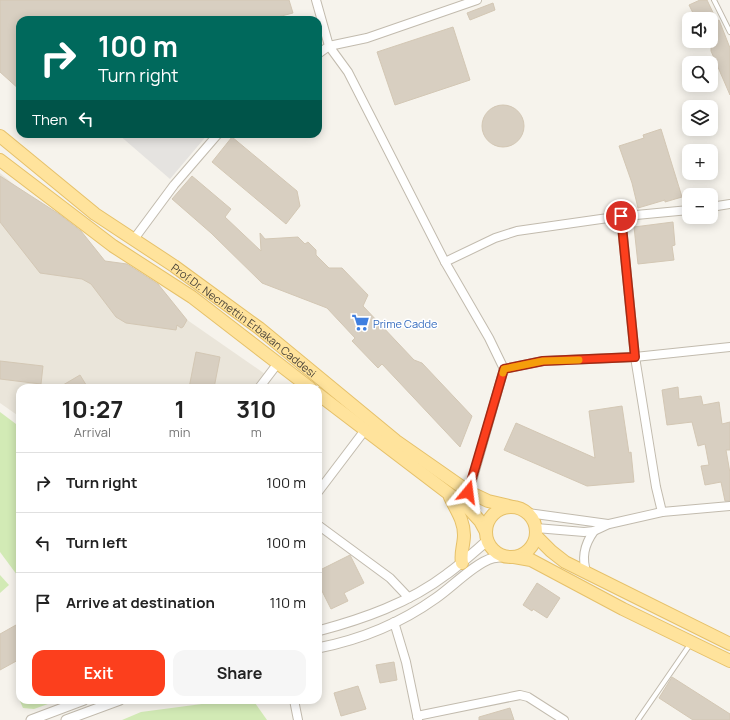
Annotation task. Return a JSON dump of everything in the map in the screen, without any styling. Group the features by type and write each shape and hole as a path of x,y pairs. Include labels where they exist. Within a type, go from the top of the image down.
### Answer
{"main road":[{"name":"Prof.Dr. Necmettin Erbakan Caddesi","path":"0,136 95,214 174,266 259,328 396,441 468,492 488,501 513,507"},
{"name":"Prof.Dr. Necmettin Erbakan Caddesi","path":"0,160 113,246 192,297 305,384"},
{"path":"322,397 469,509 480,521 492,548 498,553 510,557 531,560 623,609 730,661"},
{"path":"449,494 458,511 463,528 464,542 461,555 462,563"},
{"path":"487,536 487,524 497,511 513,507 521,509 528,513 533,520 536,532 551,551 565,562 730,644"},
{"path":"510,557 522,555 528,550 533,544 536,532"}],"street":[{"path":"316,0 321,16"},
{"path":"322,51 329,46 367,38 476,0"},
{"path":"322,21 329,46 348,72 445,262 489,338 504,369 468,492"},
{"path":"134,239 174,185 215,138"},
{"path":"718,206 730,204"},
{"path":"445,262 495,238 517,231 621,216 682,211"},
{"path":"621,216 635,357 656,487 662,512"},
{"path":"504,369 543,361 635,357 730,347"},
{"path":"262,384 278,363"},
{"path":"322,487 365,430"},
{"path":"536,532 594,531 609,524 662,512 730,506"},
{"path":"528,513 609,524"},
{"path":"322,528 390,578 409,598"},
{"path":"587,574 584,563 584,552 587,542 594,531"},
{"path":"322,630 356,621 409,598 429,587 462,563 487,536"},
{"path":"322,647 357,638 394,622 435,599 481,564 492,558 510,557"},
{"path":"394,622 406,662 418,718 520,695 528,697 564,720"},
{"path":"31,720 73,704"},
{"path":"66,720 109,704"},
{"path":"295,704 298,720"}],"lane":[{"path":"714,0 730,32"},
{"path":"638,720 692,642"}],"shaded area":[{"path":"123,138 205,138 170,179"},
{"path":"0,173 121,274 265,374 257,384 16,384 16,414 0,403"}],"green space":[{"path":"0,412 16,424 16,574 0,552"},
{"path":"0,575 9,585 0,593"},
{"path":"21,704 48,704 34,709 23,708"},
{"path":"202,704 256,704 267,720 122,720 141,712"}],"building":[{"path":"0,0 289,0 293,13 281,16 16,16 16,86 0,72"},
{"path":"700,0 707,0 713,12 692,12 689,5"},
{"path":"493,3 495,10 470,20 467,13"},
{"path":"719,20 730,48 730,95 718,67 718,56 713,56 711,48 718,48"},
{"path":"453,27 470,80 395,105 377,52"},
{"path":"499,105 507,105 518,111 524,122 524,130 518,141 507,147 499,147 488,141 482,130 482,122 488,111"},
{"path":"661,129 682,197 665,202 665,200 638,208 632,183 619,146 644,138 643,135"},
{"path":"231,138 233,138 297,191 300,206 286,224 212,162"},
{"path":"0,176 59,214 81,231 105,261 127,264 158,284 187,320 183,327 181,328 177,325 176,330 126,323 116,317 91,284 82,279 40,273 0,222"},
{"name":"Prime Cadde","path":"192,176 231,209 225,217 261,251 260,233 265,239 298,237 305,244 308,242 316,250 316,255 329,268 342,268 368,295 363,306 414,360 422,363 472,416 460,447 382,364 378,368 352,341 355,338 327,308 262,283 211,233 172,199"},
{"path":"673,222 675,245 672,246 674,260 638,264 634,227"},
{"path":"196,352 220,357 215,384 190,384"},
{"path":"0,361 43,366 41,384 0,379"},
{"path":"80,375 86,384 65,384"},
{"path":"678,387 679,399 701,396 703,405 719,402 722,424 730,422 730,450 726,450 730,473 730,501 725,501 721,482 705,485 701,466 709,465 705,444 698,446 692,422 667,425 662,390"},
{"path":"622,406 629,453 631,452 634,482 587,486 504,450 516,423 595,458 589,411"},
{"path":"350,555 364,583 344,593 348,601 331,609 322,591 322,569"},
{"path":"537,583 560,598 547,618 533,609 532,611 523,605"},
{"path":"16,625 16,661 0,670 0,634"},
{"path":"394,662 397,680 380,683 376,665"},
{"path":"672,677 730,714 730,720 693,720 659,698"},
{"path":"358,686 366,709 341,716 334,693"},
{"path":"510,708 514,720 479,720 479,717"}],"slow traffic":[{"path":"503,373 504,369 543,361 579,360"}],"place":[{"name":"Prime Cadde","path":"360,323"}],"route":[{"path":"468,492 504,369 543,361 635,357 621,216"}]}
